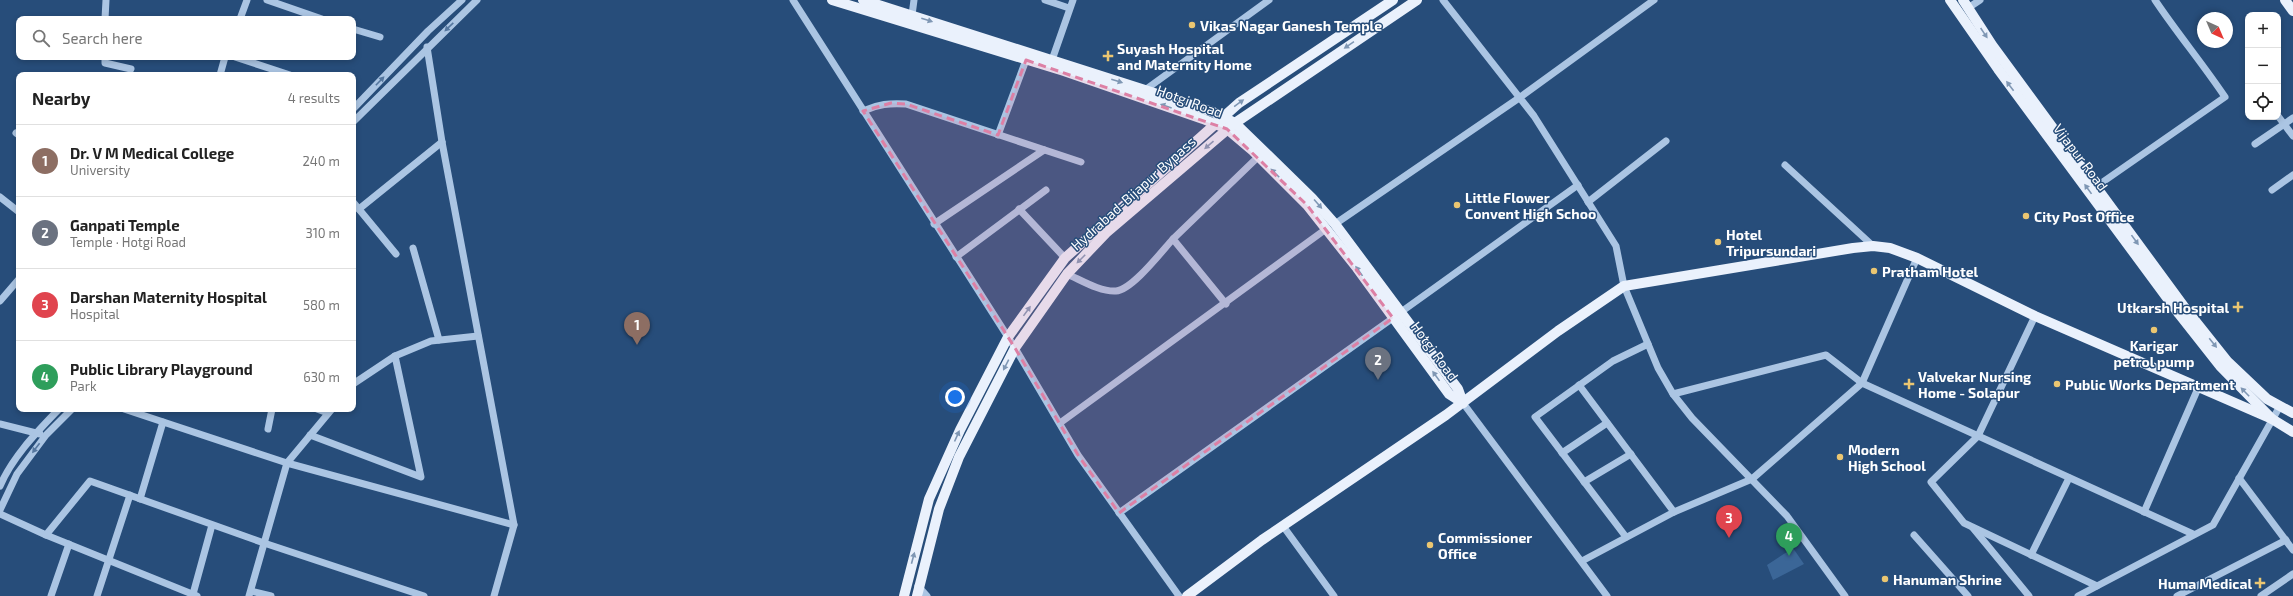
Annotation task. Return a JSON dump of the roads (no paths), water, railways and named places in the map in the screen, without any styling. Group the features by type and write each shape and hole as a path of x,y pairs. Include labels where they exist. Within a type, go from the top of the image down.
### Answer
{"main road":[{"name":"Hotgi Road","path":"832,0 1026,60 1215,124 1231,126 1312,198 1331,227 1397,315 1449,394 1463,403"},
{"name":"Hotgi Road","path":"863,0 1223,116 1259,156 1331,227"},
{"path":"904,596 929,499 960,430 1008,337 1065,258 1239,103 1394,0"},
{"name":"Hydrabad-Bijapur Bypass","path":"917,591 939,509 959,457 1015,348 1067,274 1106,234 1231,126 1416,0"},
{"name":"Vijapur Road","path":"1950,0 1998,69 2179,314 2220,366 2272,419 2293,432"},
{"path":"2286,0 2293,11"},
{"name":"Vijapur Road","path":"1965,4 2013,74 2097,186 2185,308 2228,362 2253,388 2267,399 2293,413"},
{"path":"1190,595 1283,526 1463,403 1558,331 1624,286 1873,246 1890,248 1917,258 2035,316 2272,419"}],"street":[{"path":"104,16 106,0"},
{"path":"241,16 247,0"},
{"path":"266,0 313,16"},
{"path":"356,119 427,47 477,0"},
{"path":"793,0 934,224 1015,348 1078,455 1178,596"},
{"path":"912,15 914,0"},
{"path":"1045,0 1070,8"},
{"path":"1052,60 1073,0"},
{"path":"1145,90 1269,0"},
{"path":"1443,0 1534,116 1616,246 1624,286 1658,368 1673,394 1692,418 1787,516 1845,596"},
{"path":"1060,424 1331,227 1519,98 1654,0"},
{"path":"1965,4 1980,0"},
{"path":"2097,186 2225,97 2200,59 2175,30 2155,0"},
{"path":"356,106 458,1 470,7"},
{"path":"356,29 380,37"},
{"path":"427,47 442,142 514,525 494,596"},
{"path":"105,60 105,63 131,69"},
{"path":"221,72 224,60"},
{"path":"244,60 281,72"},
{"path":"998,136 1026,60"},
{"path":"863,111 874,106 891,103 906,104 998,136 1081,162"},
{"path":"2255,144 2293,118"},
{"path":"2280,120 2293,136"},
{"path":"1588,202 1666,141"},
{"path":"358,209 442,142"},
{"path":"934,224 1044,150"},
{"path":"1067,274 1107,290 1117,291 1123,289 1134,281 1173,239 1259,156"},
{"path":"1785,165 1873,246"},
{"path":"2272,190 2293,175"},
{"path":"1119,512 1578,185"},
{"path":"956,257 1046,190"},
{"path":"0,197 16,210"},
{"path":"356,206 396,254"},
{"path":"1019,210 1065,258"},
{"path":"1173,239 1226,304"},
{"path":"413,248 439,340"},
{"path":"1582,561 1674,512 1752,479 1862,383 1917,258"},
{"path":"0,301 16,282"},
{"path":"2035,316 1978,436 1931,482 1964,523 2097,586"},
{"path":"356,382 395,356 431,340 478,336"},
{"path":"1626,537 1535,417 1613,361 1648,344"},
{"path":"1673,394 1826,355 1862,383 2193,534"},
{"path":"310,435 421,477 395,356"},
{"path":"1579,385 1674,512"},
{"path":"2144,512 2199,386"},
{"path":"1463,403 1607,596"},
{"path":"2078,596 2193,534 2213,525 2280,406"},
{"path":"0,486 12,464 36,433 56,412"},
{"path":"0,510 17,474 46,435 69,412"},
{"path":"133,412 287,463 514,525"},
{"path":"268,429 271,412"},
{"path":"271,596 250,593 287,463 329,412"},
{"path":"140,499 163,422"},
{"path":"1562,453 1607,423"},
{"path":"0,424 46,435"},
{"path":"1584,482 1631,454"},
{"path":"2031,555 2069,478"},
{"path":"2239,478 2293,550"},
{"path":"46,535 90,481 264,543 424,596"},
{"path":"97,596 130,495"},
{"path":"0,514 46,535 195,595 212,524"},
{"path":"1283,526 1334,596"},
{"path":"1972,527 2029,596"},
{"path":"1914,535 1968,596"},
{"path":"2177,596 2286,540"},
{"path":"51,596 69,544"},
{"path":"2261,596 2292,577"},
{"path":"917,591 927,596"}],"place":[{"name":"Vikas Nagar Ganesh Temple","path":"1192,25"},
{"name":"Suyash Hospital and Maternity Home","path":"1108,56"},
{"name":"Little Flower Convent High Schoo","path":"1457,205"},
{"name":"City Post Office","path":"2026,216"},
{"name":"Hotel Tripursundari","path":"1718,242"},
{"name":"Pratham Hotel","path":"1874,271"},
{"name":"Utkarsh Hospital","path":"2238,307"},
{"name":"Karigar petrol pump","path":"2154,330"},
{"name":"Dr. V M Medical College","path":"637,345"},
{"name":"Ganpati Temple","path":"1378,380"},
{"name":"Valvekar Nursing Home - Solapur","path":"1909,384"},
{"name":"Public Works Department","path":"2057,384"},
{"name":"Modern High School","path":"1840,457"},
{"name":"Darshan Maternity Hospital","path":"1729,538"},
{"name":"Commissioner Office","path":"1430,545"},
{"name":"Public Library Playground","path":"1789,556"},
{"name":"Hanuman Shrine","path":"1885,579"},
{"name":"Huma Medical","path":"2260,583"}]}
